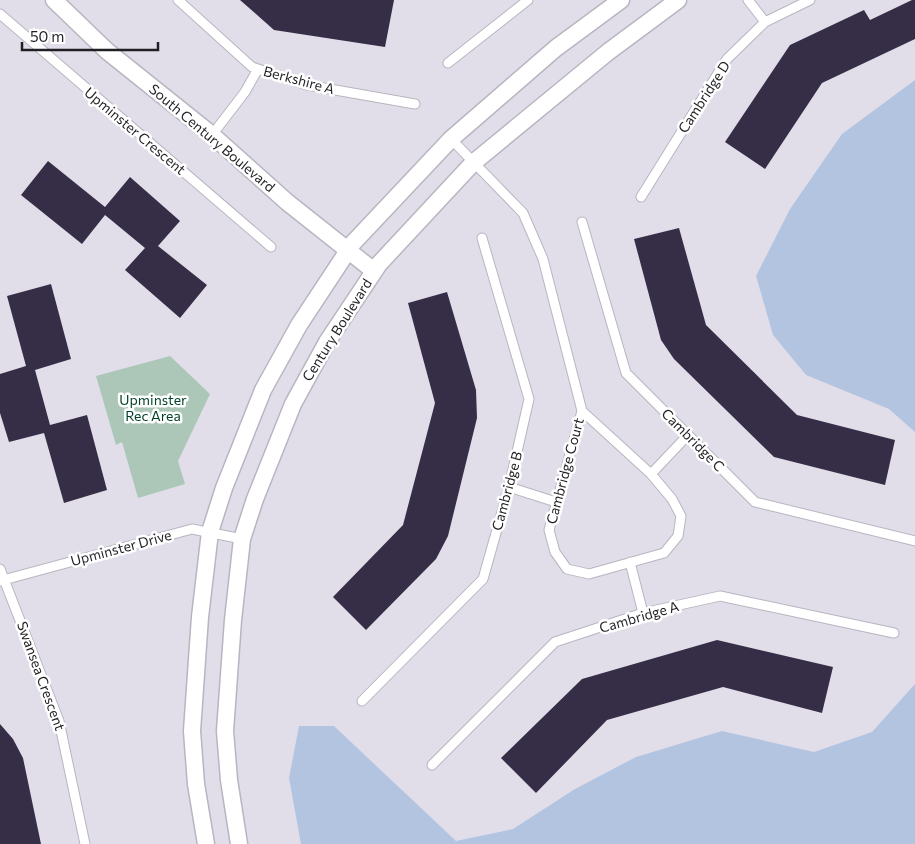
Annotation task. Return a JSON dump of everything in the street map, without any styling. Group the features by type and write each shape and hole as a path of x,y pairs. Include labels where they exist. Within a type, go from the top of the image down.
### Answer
{"street":[{"name":"South Century Boulevard","path":"54,0 107,51 212,134 288,202 374,271"},
{"path":"206,844 196,784 192,730 200,617 210,532 224,488 263,390 298,325 348,251 451,139 556,48 621,0"},
{"name":"Century Boulevard","path":"239,844 229,780 225,731 233,620 242,539 255,499 293,404 327,342 374,271 473,163 608,52 678,0"}],"lane":[{"name":"Berkshire A","path":"178,0 252,67 307,85 415,104"},
{"path":"448,63 528,0"},
{"path":"748,0 765,22"},
{"name":"Cambridge D","path":"641,197 728,59 765,22 810,0"},
{"name":"Upminster Crescent","path":"0,14 271,247"},
{"path":"212,134 245,92 258,69"},
{"name":"Cambridge Court","path":"451,139 523,213 543,259 582,411 549,530 555,552 568,568 589,574 664,553 678,536 681,516 672,498 651,474 582,411"},
{"name":"Cambridge C","path":"582,222 626,373 756,502 915,541"},
{"name":"Cambridge B","path":"362,701 483,579 509,487 529,398 482,238"},
{"path":"651,474 688,435"},
{"path":"509,487 556,502"},
{"name":"Upminster Drive","path":"2,580 192,529 242,539"},
{"path":"630,562 643,613"},
{"name":"Swansea Crescent","path":"0,569 2,580 59,720 85,844"},
{"name":"Cambridge A","path":"432,765 555,642 643,613 720,596 894,633"}],"green space":[{"name":"Upminster Rec Area","path":"170,356 210,394 178,461 185,484 138,498 122,442 116,445 96,376"}],"water":[{"path":"915,80 915,432 889,409 806,375 773,335 756,276 790,209 842,134"},
{"path":"915,684 915,844 301,844 289,778 299,726 334,726 456,841 513,829 575,789 636,757 722,731 814,752 872,732"}],"building":[{"path":"240,0 394,0 385,47 274,30"},
{"path":"915,0 915,39 822,83 765,169 725,142 790,45 864,10 870,20"},
{"path":"48,161 105,207 130,177 180,221 158,246 207,285 180,318 125,270 145,248 105,215 82,244 21,195"},
{"path":"679,228 706,325 797,415 895,440 885,485 774,457 674,359 661,340 634,239"},
{"path":"51,284 71,359 35,370 50,425 87,415 107,490 64,503 44,433 9,442 0,413 0,374 26,366 7,296"},
{"path":"447,292 476,390 477,418 448,536 436,559 366,630 333,597 403,525 435,403 408,303"},
{"path":"717,640 833,667 822,713 723,687 607,720 536,793 501,758 582,679"},
{"path":"0,724 13,739 23,758 41,844 0,844"}]}
